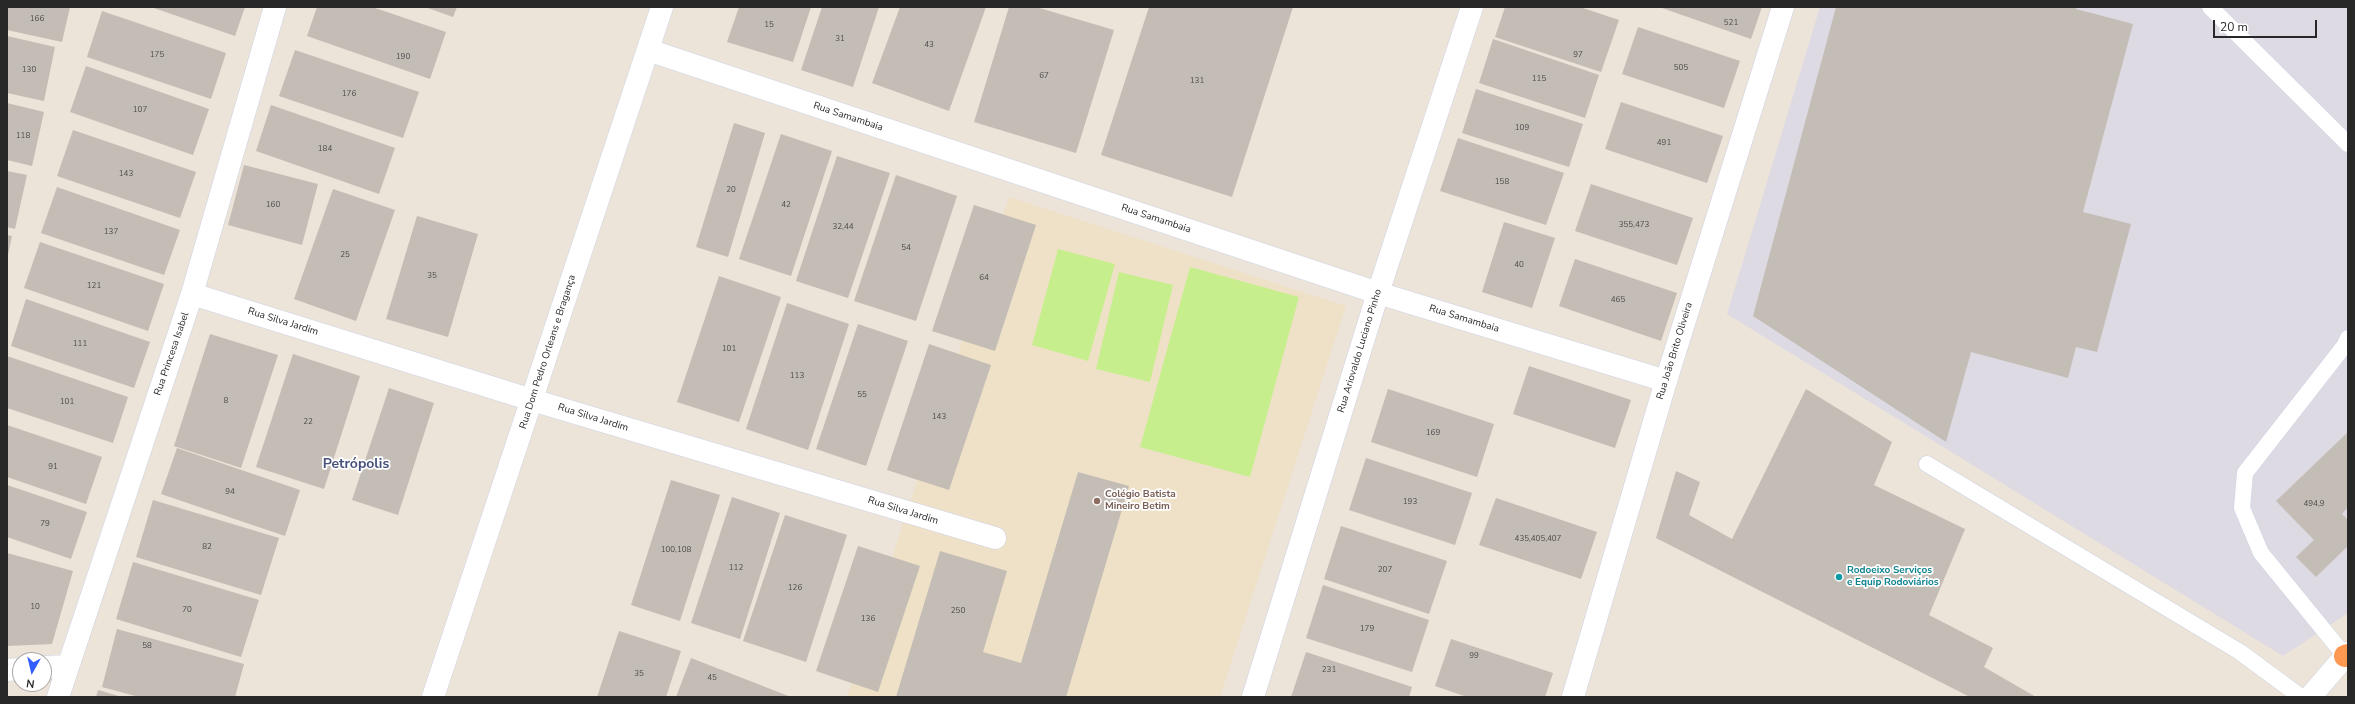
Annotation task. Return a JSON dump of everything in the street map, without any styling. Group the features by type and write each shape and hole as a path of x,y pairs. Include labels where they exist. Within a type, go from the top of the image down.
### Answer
{"street":[{"name":"Rua Princesa Isabel","path":"58,697 67,666 192,294 275,7"},
{"name":"Rua Dom Pedro Orleans e Bragança","path":"434,697 662,7"},
{"name":"Rua Ariovaldo Luciano Pinho","path":"1253,697 1378,293 1472,7"},
{"name":"Rua João Brito Oliveira","path":"1573,697 1666,381 1783,7"},
{"name":"Rua Samambaia","path":"648,50 1378,293 1666,381"},
{"name":"Rua Silva Jardim","path":"192,294 532,400 995,538"},
{"path":"2310,697 2347,654"},
{"path":"52,667 67,666"}],"lane":[{"path":"2210,7 2348,144"},
{"path":"2347,654 2261,553 2242,508 2245,473 2345,345 2348,338"},
{"path":"1927,464 2240,652 2301,697"}],"shaded area":[{"path":"1820,7 2348,7 2348,613 2283,656 1727,314"},
{"name":"Colégio Batista Mineiro Betim","path":"1009,197 1346,306 1220,697 847,697"}],"green space":[{"path":"1058,249 1115,264 1088,361 1032,345"},
{"path":"1190,267 1299,297 1250,477 1140,447"},
{"path":"1119,272 1173,285 1150,382 1096,369"}],"building":[{"path":"7,7 70,7 62,42 7,30"},
{"path":"151,7 245,7 235,36"},
{"path":"317,7 372,7 446,32 430,79 307,36"},
{"path":"425,7 457,7 453,17"},
{"path":"739,7 811,7 793,62 727,42"},
{"path":"822,7 879,7 853,87 801,70"},
{"path":"900,7 986,7 949,111 872,83"},
{"path":"1009,7 1036,7 1114,30 1076,153 974,122"},
{"path":"1149,7 1293,7 1232,197 1101,155"},
{"path":"1505,7 1580,7 1619,20 1601,72 1495,37"},
{"path":"1659,7 1762,7 1751,39"},
{"path":"1836,7 2076,7 2076,9 2133,24 2083,212 2131,224 2097,352 2076,347 2068,378 1971,352 1946,442 1753,316"},
{"path":"102,11 226,53 211,99 87,57"},
{"path":"1638,27 1740,61 1724,108 1622,74"},
{"path":"7,36 55,47 44,101 7,93"},
{"path":"1493,39 1599,75 1585,118 1479,83"},
{"path":"295,50 419,92 403,138 279,96"},
{"path":"86,66 209,109 193,155 70,112"},
{"path":"1476,89 1583,124 1569,167 1462,133"},
{"path":"1621,102 1723,136 1707,183 1605,149"},
{"path":"7,103 44,112 32,166 7,160"},
{"path":"271,105 395,148 379,194 256,151"},
{"path":"734,123 765,133 728,257 696,247"},
{"path":"73,130 196,172 180,218 57,176"},
{"path":"781,134 832,151 791,276 739,259"},
{"path":"1458,138 1564,173 1546,225 1440,191"},
{"path":"837,156 890,173 848,298 796,281"},
{"path":"244,165 318,184 302,245 228,225"},
{"path":"7,171 27,175 15,229 7,227"},
{"path":"896,175 957,196 916,321 854,301"},
{"path":"1591,184 1693,218 1677,265 1575,231"},
{"path":"57,187 180,230 164,275 41,233"},
{"path":"333,189 395,210 356,321 294,299"},
{"path":"974,205 1036,225 995,351 932,331"},
{"path":"417,216 478,234 448,337 386,319"},
{"path":"1504,222 1555,238 1532,308 1482,292"},
{"path":"7,235 12,236 8,255 7,255"},
{"path":"40,242 164,284 148,331 24,288"},
{"path":"1575,259 1677,293 1661,341 1559,306"},
{"path":"719,276 781,297 739,422 677,402"},
{"path":"26,299 150,342 134,388 11,346"},
{"path":"787,303 849,324 808,450 746,429"},
{"path":"858,324 908,341 866,466 816,449"},
{"path":"210,334 278,355 241,468 174,446"},
{"path":"929,344 991,365 949,490 887,470"},
{"path":"293,354 360,376 324,489 256,467"},
{"path":"7,356 128,397 113,443 7,408"},
{"path":"1529,366 1631,400 1615,448 1513,414"},
{"path":"389,388 434,403 398,515 352,500"},
{"path":"1388,389 1494,424 1477,477 1371,442"},
{"name":"Rodoeixo Serviços e Equip Rodoviários","path":"1806,389 1892,442 1874,485 1965,529 1929,615 1993,648 1984,667 2036,697 1970,697 1656,538 1676,471 1700,482 1689,515 1732,539"},
{"path":"7,425 102,457 86,504 7,477"},
{"path":"2348,432 2348,507 2342,514 2348,520 2348,546 2316,577 2296,557 2314,540 2276,501"},
{"path":"177,448 300,490 285,536 161,494"},
{"path":"1366,458 1472,493 1455,545 1349,510"},
{"path":"1078,472 1129,486 1066,697 896,697 940,551 1007,571 983,652 1021,663"},
{"path":"671,480 720,495 680,621 631,605"},
{"path":"7,485 87,512 71,559 7,537"},
{"path":"732,497 780,513 740,639 691,623"},
{"path":"1496,498 1597,532 1581,579 1479,545"},
{"path":"153,500 279,538 261,595 136,557"},
{"path":"785,515 847,535 806,662 743,641"},
{"path":"1341,526 1447,561 1429,614 1324,579"},
{"path":"858,546 920,566 878,692 816,671"},
{"path":"7,553 73,571 52,644 7,646"},
{"path":"133,562 259,600 241,657 116,619"},
{"path":"1323,585 1429,620 1412,672 1306,638"},
{"path":"117,629 244,664 235,697 139,697 102,687"},
{"path":"619,631 681,651 666,697 597,697"},
{"path":"1451,639 1553,673 1545,697 1467,697 1435,686"},
{"path":"1306,652 1412,687 1409,697 1291,697"},
{"path":"691,658 791,697 676,697"},
{"path":"98,690 122,697 96,697"}],"place":[{"name":"Colégio Batista Mineiro Betim","path":"1097,501"},
{"name":"Rodoeixo Serviços e Equip Rodoviários","path":"1839,577"}],"district":[{"name":"Petrópolis","path":"356,465"}]}
